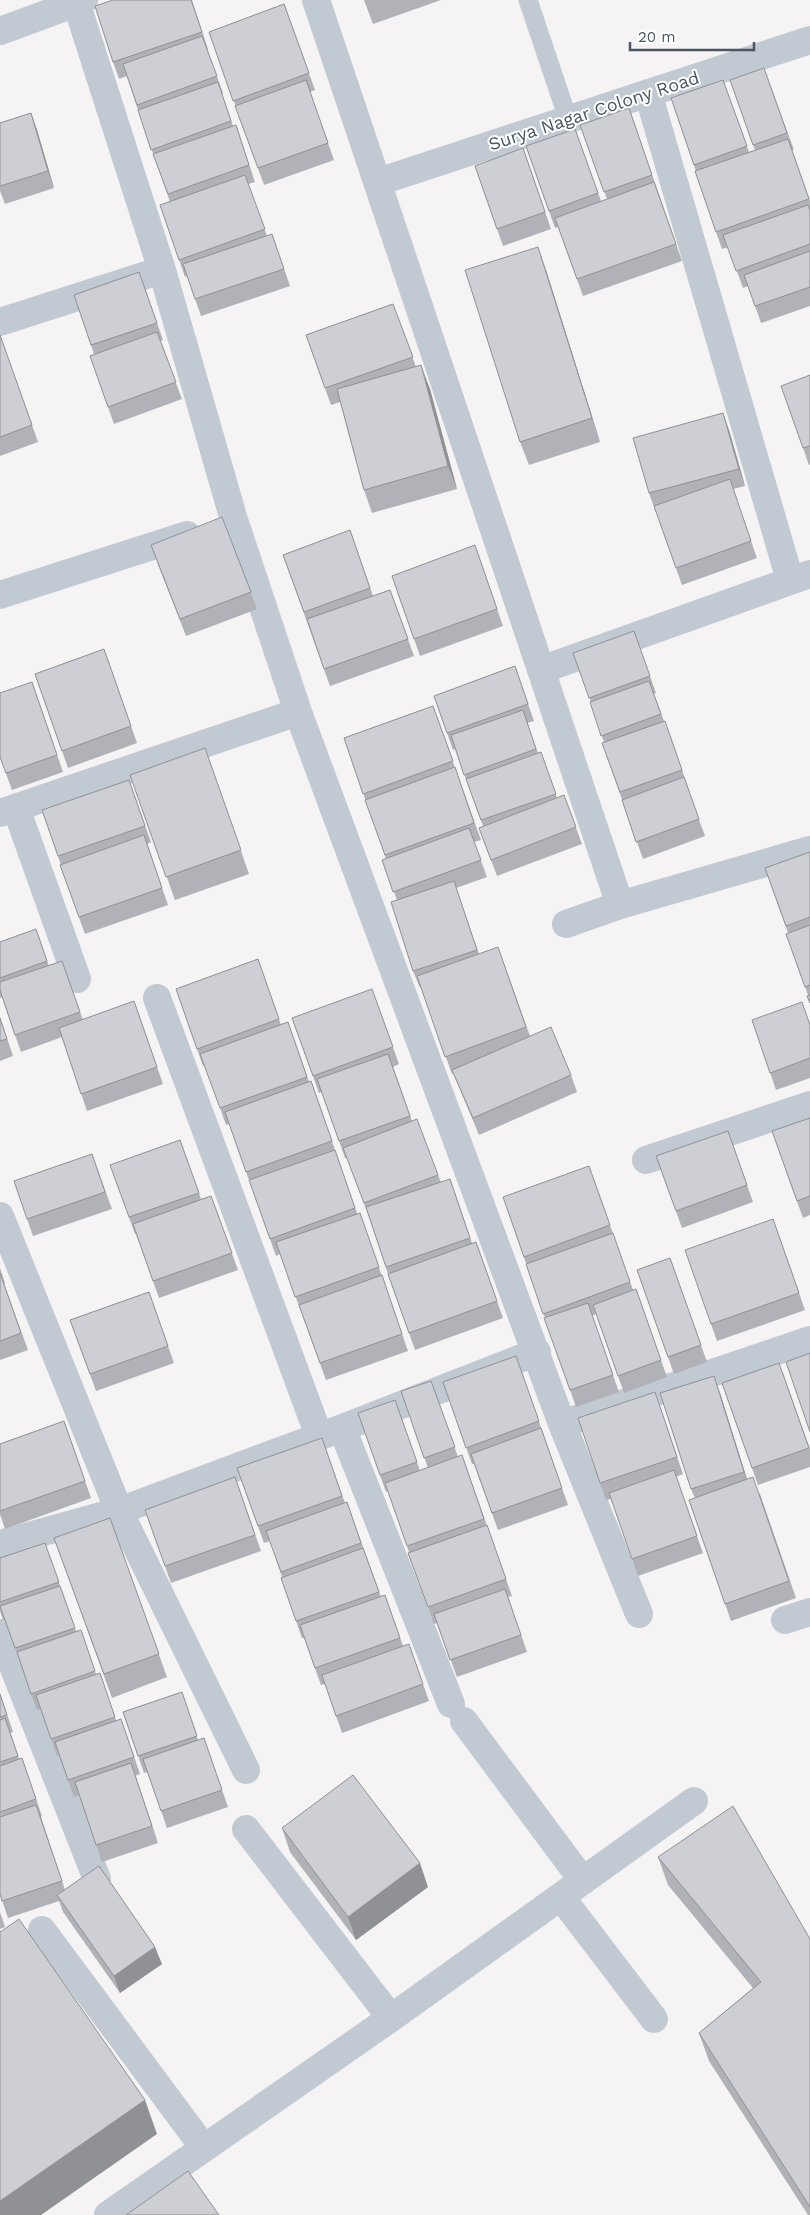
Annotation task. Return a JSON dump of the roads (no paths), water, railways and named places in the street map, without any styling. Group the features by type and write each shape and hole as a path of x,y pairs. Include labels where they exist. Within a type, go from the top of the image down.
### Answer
{"street":[{"path":"316,0 620,905"},
{"path":"0,31 80,1 162,270 234,520 298,712 537,1352 562,1424 639,1614"},
{"name":"Surya Nagar Colony Road","path":"378,182 810,40"},
{"path":"541,670 800,577 648,93"},
{"path":"0,322 162,270"},
{"path":"0,596 234,520"},
{"path":"77,979 8,810 298,712"},
{"path":"566,924 620,905 810,850"},
{"path":"157,998 331,1432 457,1713 654,2019"},
{"path":"646,1160 810,1105"},
{"path":"0,1216 119,1511 246,1770"},
{"path":"562,1424 810,1340"},
{"path":"0,1544 119,1511 331,1432 537,1352"},
{"path":"0,1633 97,1879"},
{"path":"108,2215 391,2018 694,1801"},
{"path":"246,1829 391,2018"},
{"path":"42,1930 204,2148"}],"lane":[{"path":"528,0 568,119"}]}
